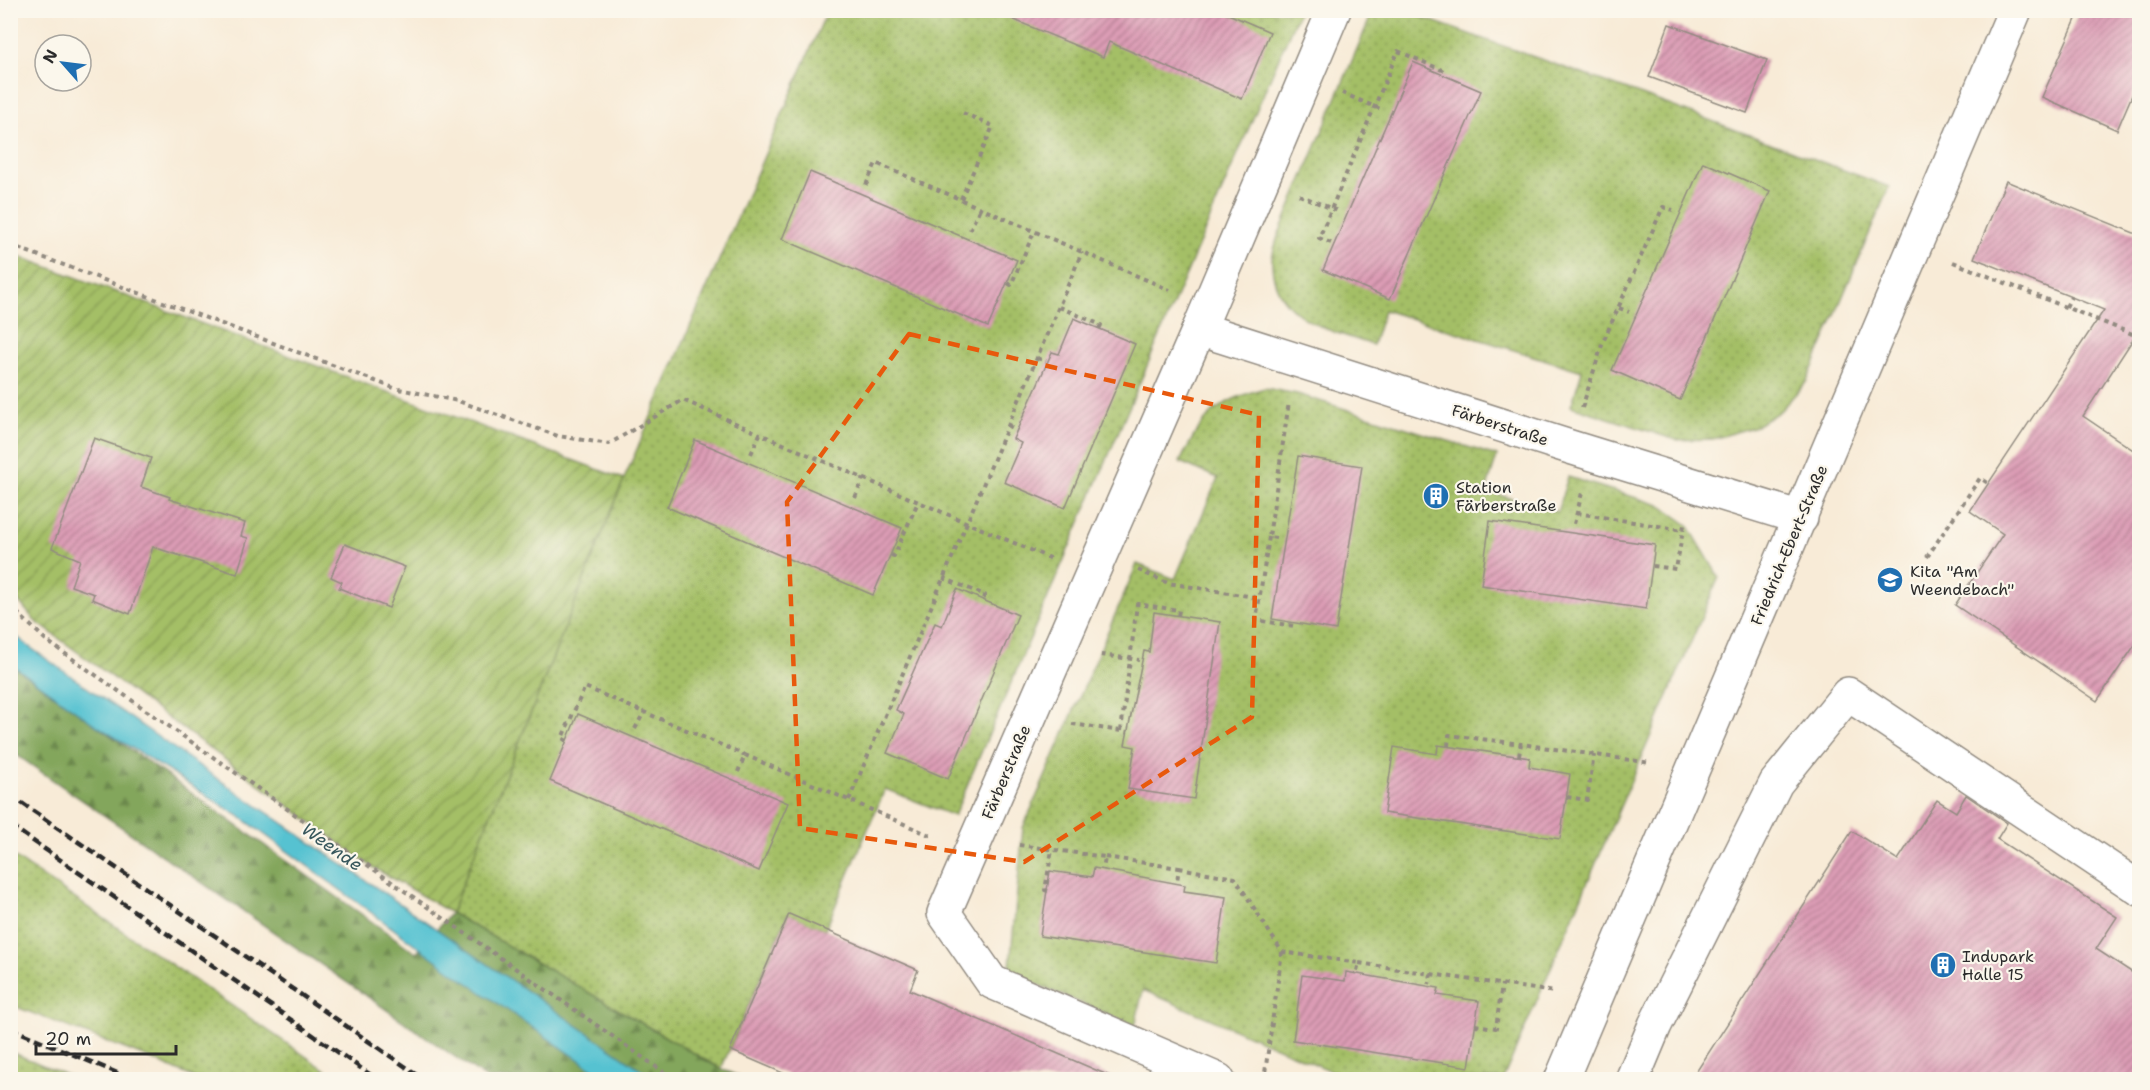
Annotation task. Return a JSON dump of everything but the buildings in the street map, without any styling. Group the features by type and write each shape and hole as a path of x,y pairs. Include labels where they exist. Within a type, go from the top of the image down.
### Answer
{"street":[{"name":"Färberstraße","path":"1218,1080 992,982 944,913 1199,329 1334,10"},
{"name":"Friedrich-Ebert-Straße","path":"1561,1080 2016,10"},
{"name":"Färberstraße","path":"1199,329 1801,518"},
{"path":"1632,1080 1655,1025 1776,783 1848,694 2139,889"}],"path":[{"path":"1331,243 1319,238 1398,51 1442,70 1440,74"},
{"path":"961,199 993,126 963,113"},
{"path":"866,185 876,163 1183,295 1199,329"},
{"path":"1569,447 1604,342 1663,207 1673,210"},
{"path":"970,230 980,208"},
{"path":"1008,283 1011,285 1034,231"},
{"path":"10,245 394,388 458,400 558,436 609,444 683,400 967,523 1096,566 1168,583 1260,597"},
{"path":"1916,247 2139,337"},
{"path":"849,800 1082,252"},
{"path":"2066,307 2071,297"},
{"path":"1059,307 1101,325 1099,329"},
{"path":"1619,308 1629,312"},
{"path":"1037,358 1046,361"},
{"path":"1294,360 1256,620 1294,626 1294,623"},
{"path":"1008,426 1017,430"},
{"path":"751,454 760,434"},
{"path":"855,498 863,478"},
{"path":"1927,556 1980,478 1988,483"},
{"path":"1653,566 1676,569 1691,484"},
{"path":"891,555 894,556 918,502"},
{"path":"1577,513 1683,530"},
{"path":"1269,537 1276,538"},
{"path":"943,578 985,595 982,600"},
{"path":"1121,731 1137,604 1179,610 1178,616"},
{"path":"10,606 47,641 675,1080"},
{"path":"921,629 929,633"},
{"path":"567,741 562,738 585,687 971,853 1016,845 1235,878 1282,952 1264,1080"},
{"path":"892,697 900,701"},
{"path":"635,729 644,712"},
{"path":"1029,718 1128,732"},
{"path":"1448,746 1449,735 1694,770"},
{"path":"1520,756 1521,744"},
{"path":"738,772 745,755"},
{"path":"1566,797 1587,800 1594,755"},
{"path":"1048,891 1045,890 1052,850"},
{"path":"1103,870 1105,857"},
{"path":"1177,881 1179,868"},
{"path":"1282,952 1596,998"},
{"path":"1356,974 1359,963"},
{"path":"1429,984 1431,974"},
{"path":"1475,1025 1496,1028 1502,984"}],"highlighted area":[{"path":"909,334 1259,415 1252,717 1024,862 800,828 787,502"}],"green space":[{"path":"827,11 1299,11 954,816 885,789 825,930 788,914 721,1069 451,913 624,479"},
{"path":"1373,11 1404,11 1642,95 1889,187 1807,381 1780,411 1756,426 1713,439 1676,440 1571,406 1582,371 1384,310 1373,345 1322,327 1293,310 1282,297 1275,282 1272,260 1274,250"},
{"path":"10,253 624,479 451,913 371,866 35,621 11,592"},
{"path":"1265,388 1297,394 1497,456 1486,491 1557,512 1568,477 1660,505 1688,525 1719,577 1503,1079 1350,1079 1143,990 1135,1026 1020,977 1010,966 1023,828 1137,564 1175,579 1218,478 1180,462 1196,433 1212,413 1233,399"},
{"path":"10,664 416,953 451,913 721,1069 745,1079 487,1079 11,751"},
{"path":"10,855 339,1079 197,1079 11,1005"},
{"path":"11,1052 76,1079 11,1079"}],"water":[{"path":"10,631 208,772 655,1079 607,1079 458,976 242,818 94,724 11,664"}],"railway":[{"path":"10,795 425,1080"},
{"path":"10,825 378,1080"},
{"path":"10,1028 134,1080"}],"place":[{"name":"Station Färberstraße","path":"1436,496"},
{"name":"Kita \"Am Weendebach\"","path":"1890,580"},
{"name":"Indupark Halle 15","path":"1943,965"}],"water label":[{"name":"Weende","path":"332,847"}]}
